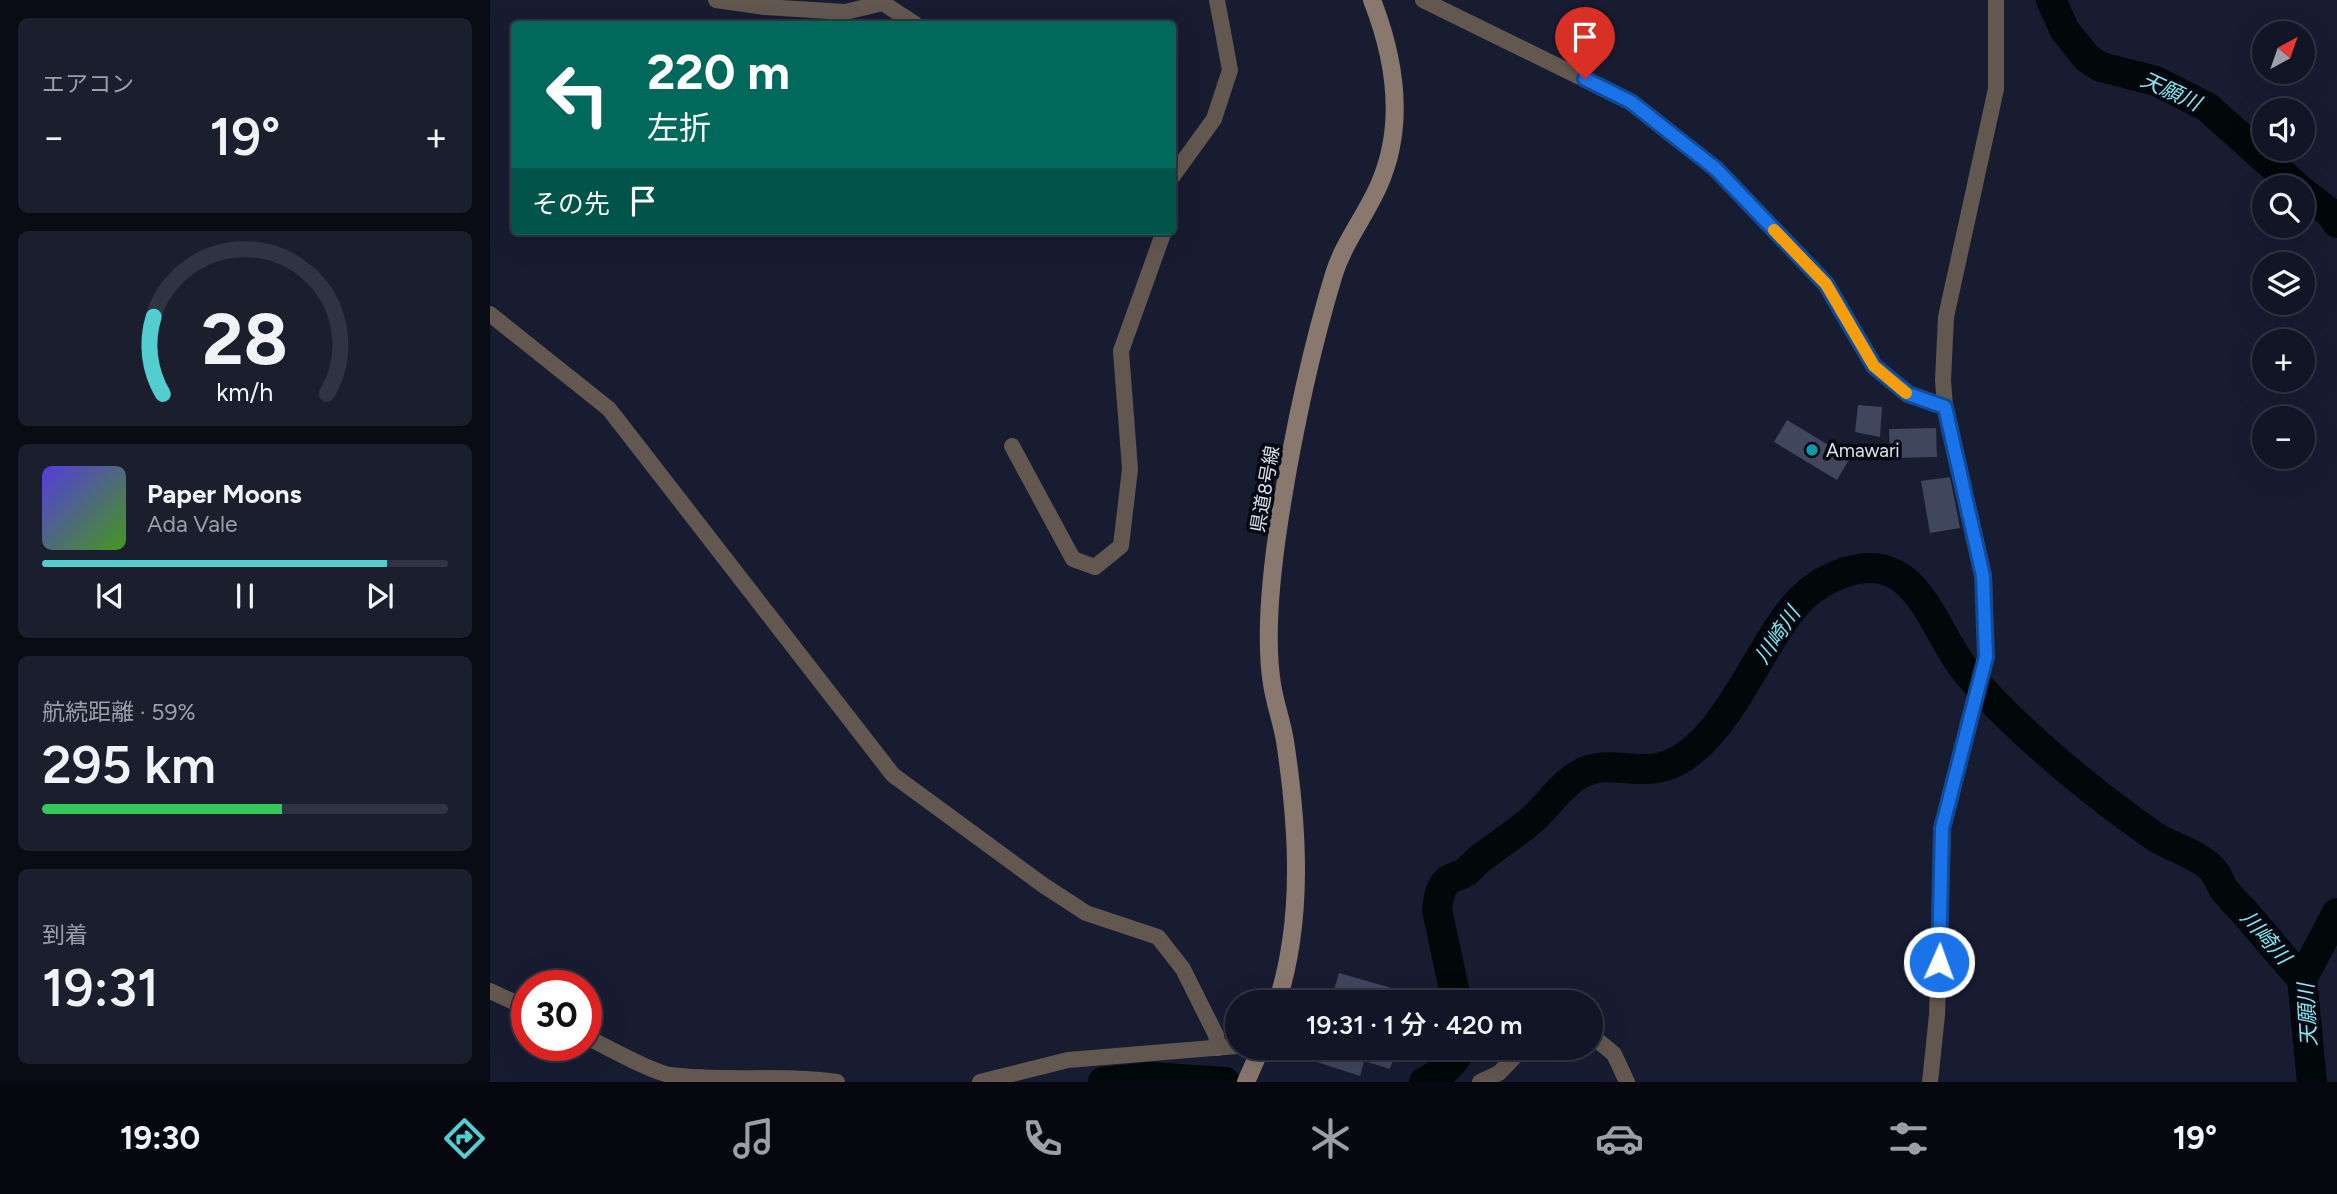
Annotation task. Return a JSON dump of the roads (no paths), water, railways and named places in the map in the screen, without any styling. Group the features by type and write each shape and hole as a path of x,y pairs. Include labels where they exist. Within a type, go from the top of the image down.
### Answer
{"main road":[{"name":"県道8号線","path":"1280,990 1292,933 1296,887 1295,817 1284,738 1272,683 1271,594 1280,516 1313,342 1336,269 1379,184 1394,135 1396,97 1391,57 1371,0"},
{"path":"1246,1082 1255,1060"}],"street":[{"path":"716,0 765,8 845,12 883,3 910,21"},
{"path":"1176,171 1214,119 1230,71 1217,0"},
{"path":"1423,0 1631,102 1652,118 1716,169 1826,284 1874,366 1908,394 1945,407"},
{"path":"1930,1082 1937,1015 1942,828 1986,657 1983,576 1945,407 1943,380 1946,317 1996,89 1996,0"},
{"path":"1012,446 1073,559 1095,568 1121,546 1130,469 1121,351 1163,235"},
{"path":"490,314 609,409 893,775 1043,885 1086,913 1158,937 1183,969 1216,1035 1218,1048"},
{"path":"490,991 511,1001"},
{"path":"602,1045 667,1075 837,1082"},
{"path":"1603,1045 1614,1055 1627,1082"},
{"path":"980,1082 1068,1060 1225,1047"},
{"path":"1480,1082 1499,1073 1511,1060"}],"waterway":[{"name":"天願川","path":"2051,0 2065,31 2088,59 2101,67 2156,81 2207,107 2284,175"},
{"name":"天願川","path":"2315,201 2330,213 2337,223"},
{"name":"川崎川","path":"1454,990 1437,910 1440,892 1446,882 1467,871 1480,858 1527,824 1561,789 1580,774 1609,767 1657,768 1680,759 1701,743 1720,721 1770,641 1802,598 1833,577 1871,568 1895,574 1916,592 1965,670 2006,715 2054,759 2154,836 2198,858 2211,868 2223,888 2302,979"},
{"name":"天願川","path":"2312,1082 2302,979 2337,913"},
{"name":"川崎川","path":"1424,1082 1454,1060"},
{"name":"川崎川","path":"1103,1082 1151,1077 1225,1082"}],"place":[{"name":"Amawari","path":"1812,450"}]}
